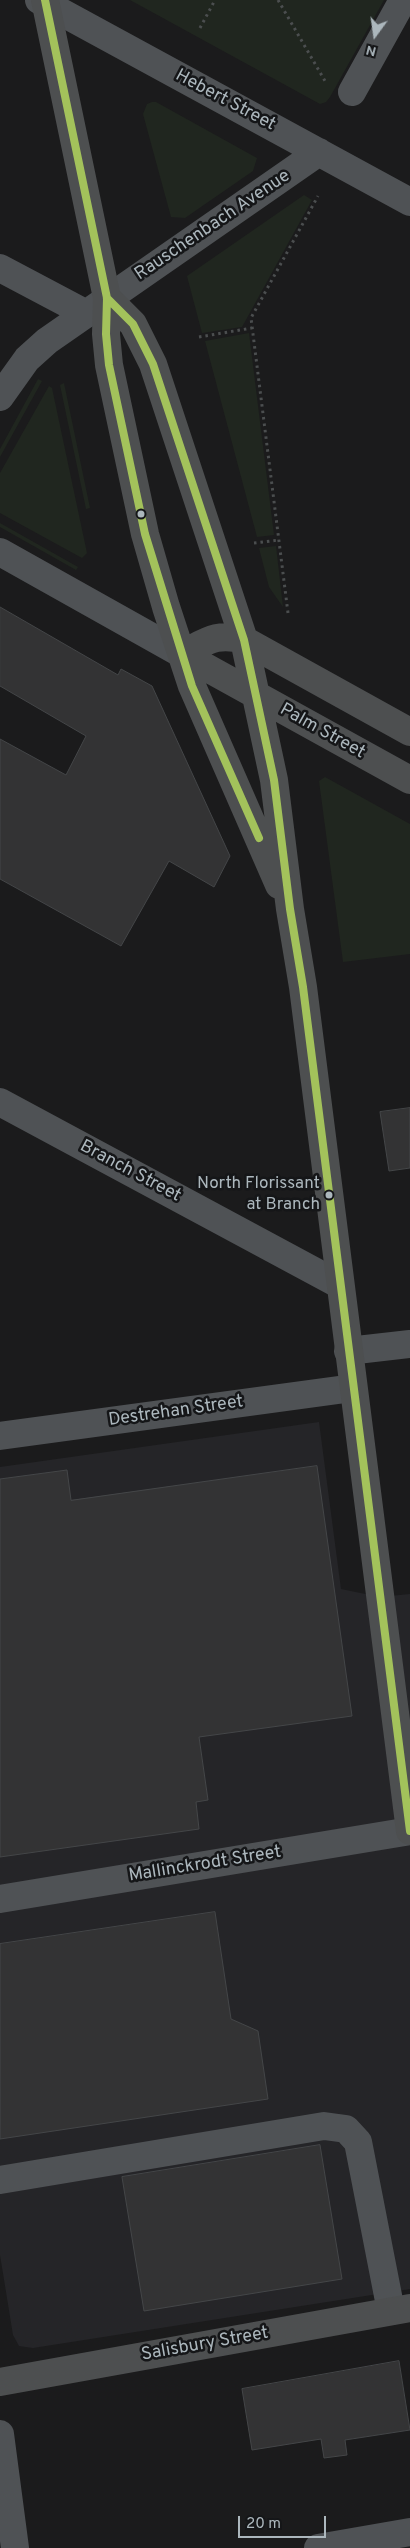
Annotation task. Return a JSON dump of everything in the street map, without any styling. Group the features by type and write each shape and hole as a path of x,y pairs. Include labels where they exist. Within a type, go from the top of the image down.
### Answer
{"main road":[{"path":"43,1 96,306 106,334 120,421 145,534 182,654 207,720 290,909"},
{"path":"96,306 133,324 153,364 244,640 274,780 290,909 304,987 348,1351 410,1831"},
{"path":"182,654 214,637 230,636 244,640 410,732"},
{"name":"Palm Street","path":"182,654 410,780"},
{"name":"Salisbury Street","path":"0,2382 400,2309"}],"street":[{"path":"352,92 403,0"},
{"name":"Hebert Street","path":"43,1 410,202"},
{"name":"Rauschenbach Avenue","path":"0,397 27,359 46,340 319,152"},
{"path":"0,268 96,306"},
{"name":"Palm Street","path":"0,552 182,654"},
{"name":"Branch Street","path":"0,1102 340,1285"},
{"path":"348,1351 410,1344"},
{"name":"Destrehan Street","path":"0,1436 353,1388"},
{"name":"Mallinckrodt Street","path":"0,1899 410,1831"},
{"path":"0,2180 324,2126 346,2129 358,2142 400,2309"},
{"path":"0,2434 15,2548"},
{"path":"318,2548 410,2532"}],"path":[{"path":"200,28 215,0"},
{"path":"278,0 325,79 325,84"},
{"path":"288,613 252,328 252,312 318,196"},
{"path":"199,337 252,328"},
{"path":"254,543 279,540"}],"shaded area":[{"path":"130,0 384,0 330,97 326,102 320,104"},
{"path":"156,102 257,158 253,171 185,218 171,217 143,114 147,104"},
{"path":"304,195 312,200 242,327 202,333 187,276"},
{"path":"249,333 274,535 257,537 205,341"},
{"path":"38,379 42,381 0,457 0,449"},
{"path":"64,383 90,508 86,509 60,385"},
{"path":"49,386 52,388 87,553 82,558 0,513 0,473"},
{"path":"0,523 78,567 76,570 0,527"},
{"path":"276,546 283,607 269,587 259,548"},
{"path":"325,777 410,824 410,954 343,962 319,781"},
{"path":"319,1422 341,1589 380,1597 410,1594 410,2289 33,2348 19,2346 13,2335 0,2255 0,1467"}],"building":[{"path":"0,607 118,675 121,669 152,686 230,856 214,887 169,861 121,946 0,879 0,739 66,775 86,736 0,686"},
{"path":"410,1108 410,1168 389,1171 380,1112"},
{"path":"317,1466 352,1716 199,1737 208,1800 196,1802 199,1829 0,1857 0,1479 67,1470 71,1500"},
{"path":"215,1912 231,2019 258,2031 268,2099 0,2139 0,1944"},
{"path":"320,2145 342,2279 144,2311 122,2177"},
{"path":"399,2361 410,2430 345,2440 347,2455 324,2458 321,2439 252,2450 242,2389"}],"transit line":[{"path":"45,0 107,298 106,334 109,365 145,534 192,686 259,838"},
{"path":"107,298 133,324 153,364 244,640 274,780 290,909 303,987 410,1831"}],"place":[{"name":"North Florissant at Branch","path":"329,1195"}]}
